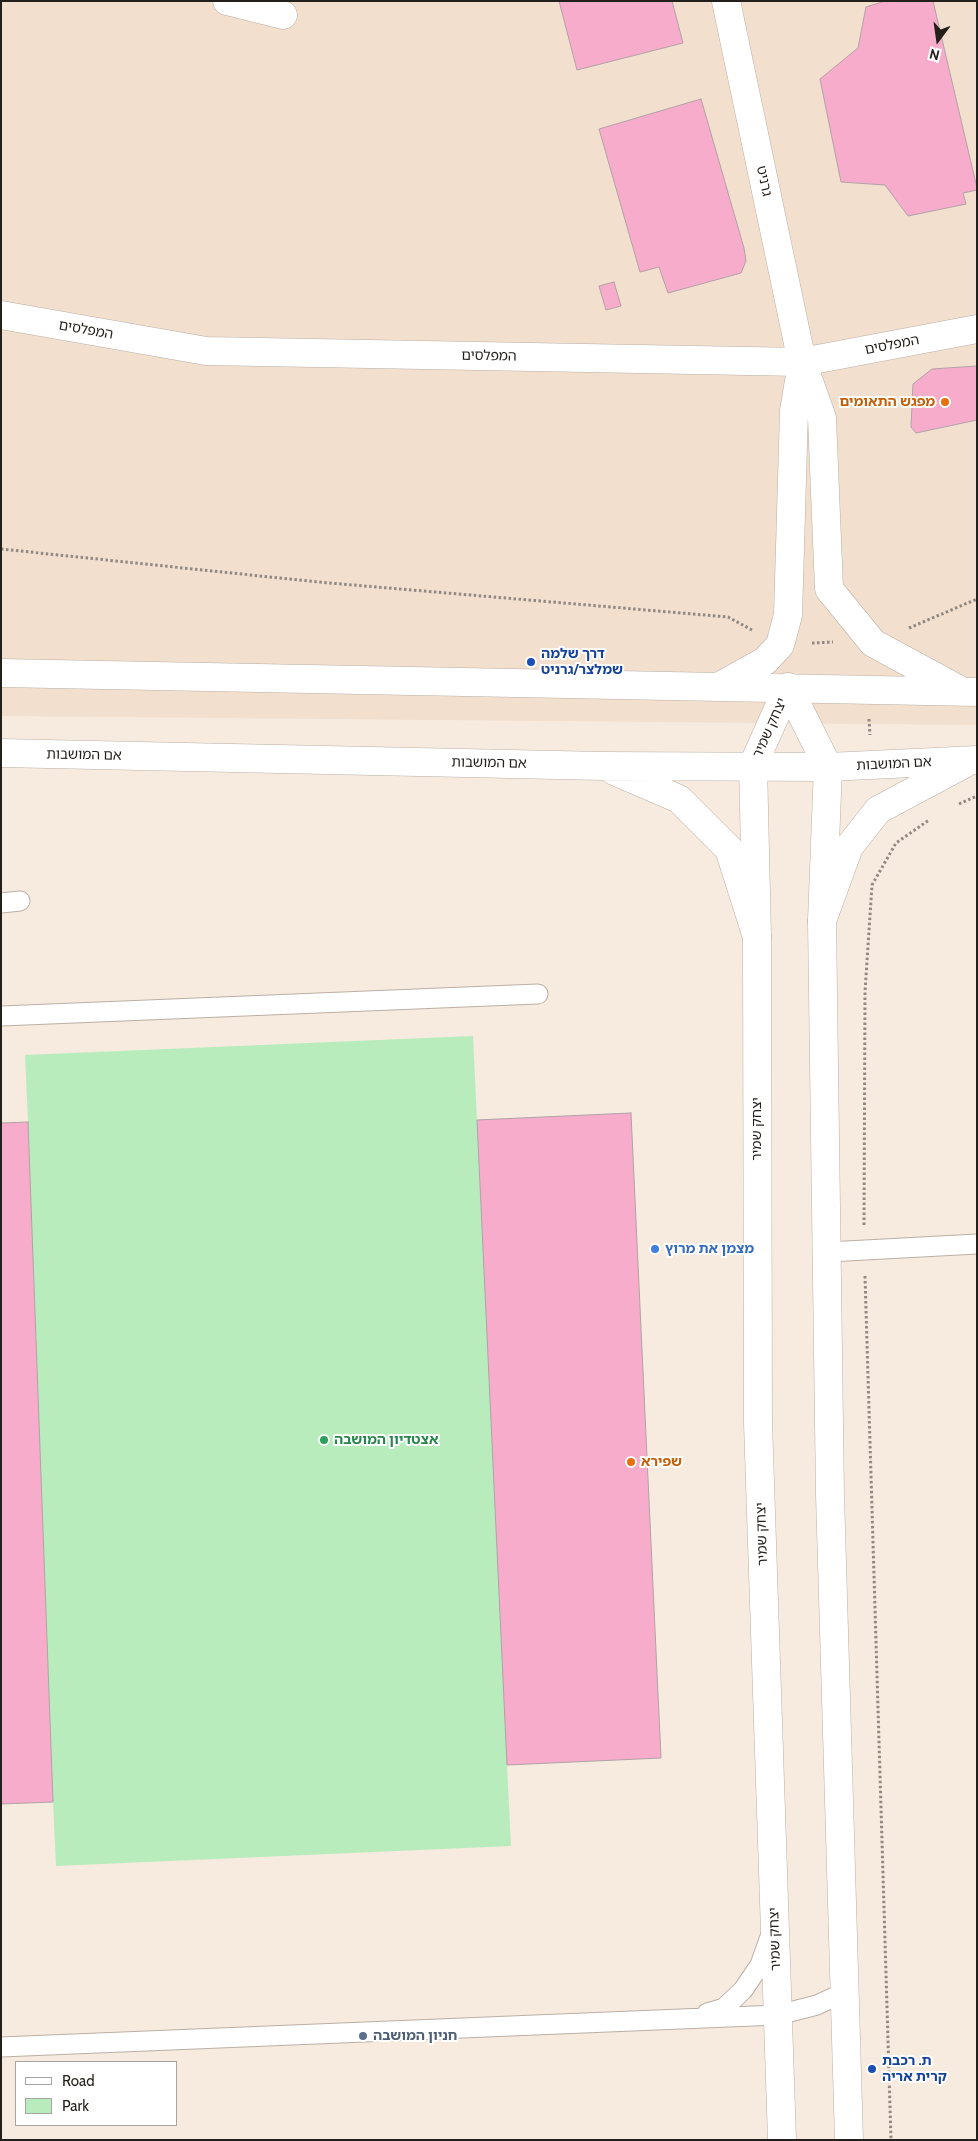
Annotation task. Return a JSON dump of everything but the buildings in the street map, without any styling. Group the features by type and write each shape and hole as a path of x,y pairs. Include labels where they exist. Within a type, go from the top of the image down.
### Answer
{"street":[{"path":"227,1 283,15"},
{"name":"גרניט","path":"726,1 802,362"},
{"name":"המפלסים","path":"1,316 206,351 802,362 977,329"},
{"path":"802,362 822,418 830,588 873,643 970,692"},
{"path":"718,687 765,661 780,645 788,615 794,411 802,362"},
{"path":"1,673 970,692"},
{"name":"יצחק שמיר","path":"782,2140 758,1423 757,937 753,766 788,687"},
{"name":"יצחק שמיר","path":"788,687 828,767 822,921 830,1495 849,2140"},
{"name":"אם המושבות","path":"1,753 603,766 828,767 974,760"},
{"path":"822,921 849,847 878,810 974,760"},
{"path":"603,766 679,799 729,850 757,937"}],"lane":[{"path":"1,1016 538,994"},
{"path":"828,1252 977,1244"},
{"path":"691,2018 724,2008 743,1990 760,1965 775,1924"},
{"path":"1,2047 778,2015 817,2005 845,1992"}],"path":[{"path":"1,549 318,582 728,617 780,645 823,642 873,643 977,599"},
{"path":"954,806 977,796"},
{"path":"891,2140 864,1249 865,992 872,885 896,843 932,818"}],"shaded area":[{"path":"1,1 977,1 977,725 1,716"}],"green space":[{"name":"אצטדיון המושבה","path":"473,1036 477,1120 631,1113 661,1758 507,1765 511,1846 56,1866 53,1802 1,1804 1,1123 28,1122 25,1055"}],"place":[{"name":"מפגש התאומים","path":"945,402"},
{"name":"דרך שלמה שמלצר/גרניט","path":"531,662"},
{"name":"מצמן את מרוץ","path":"655,1249"},
{"name":"אצטדיון המושבה","path":"324,1440"},
{"name":"שפירא","path":"631,1462"},
{"name":"חניון המושבה","path":"363,2036"},
{"name":"ת. רכבת קרית אריה","path":"872,2069"}]}
